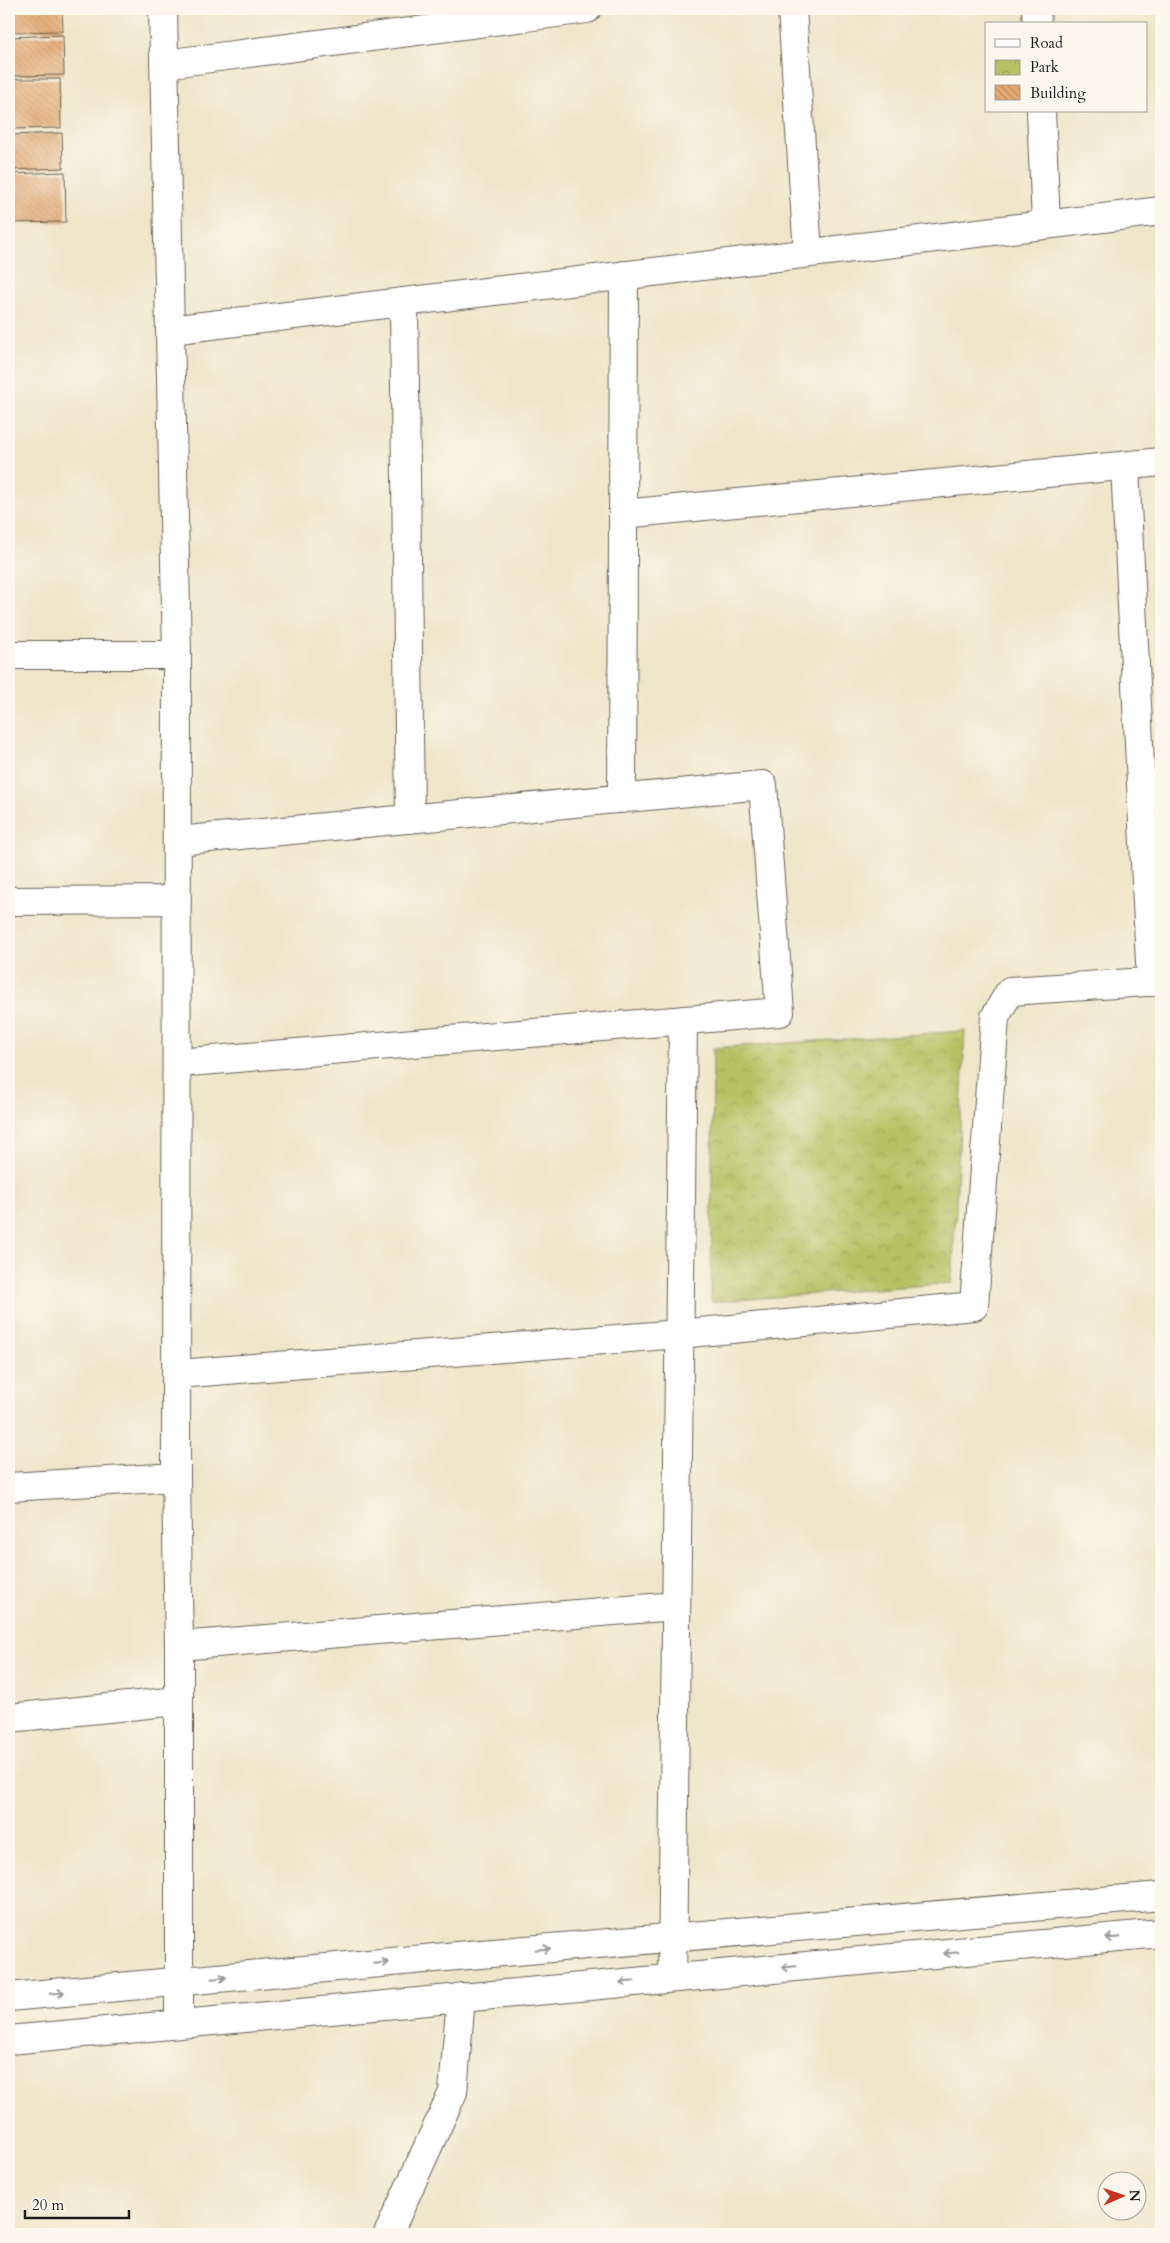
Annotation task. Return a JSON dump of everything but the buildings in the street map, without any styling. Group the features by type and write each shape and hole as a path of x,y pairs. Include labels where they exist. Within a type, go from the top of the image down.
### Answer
{"street":[{"path":"163,9 176,655 178,2024"},
{"path":"164,64 587,9"},
{"path":"792,9 808,253"},
{"path":"1036,9 1036,22"},
{"path":"1041,112 1046,224"},
{"path":"170,330 1161,211"},
{"path":"622,798 624,275"},
{"path":"404,302 410,819"},
{"path":"623,514 1161,462"},
{"path":"178,1374 679,1334 974,1306 995,1017 1010,991 1156,982 1150,747 1125,466"},
{"path":"9,655 176,655"},
{"path":"177,841 763,785 780,1012 178,1063"},
{"path":"9,901 177,900"},
{"path":"672,1978 683,1020"},
{"path":"9,1487 176,1477"},
{"path":"178,1646 676,1606"},
{"path":"9,1718 178,1701"},
{"path":"9,1997 1161,1896"},
{"path":"9,2040 1161,1933"},
{"path":"388,2234 453,2092 461,1997"}],"green space":[{"path":"965,1031 952,1283 711,1302 713,1048"}]}
